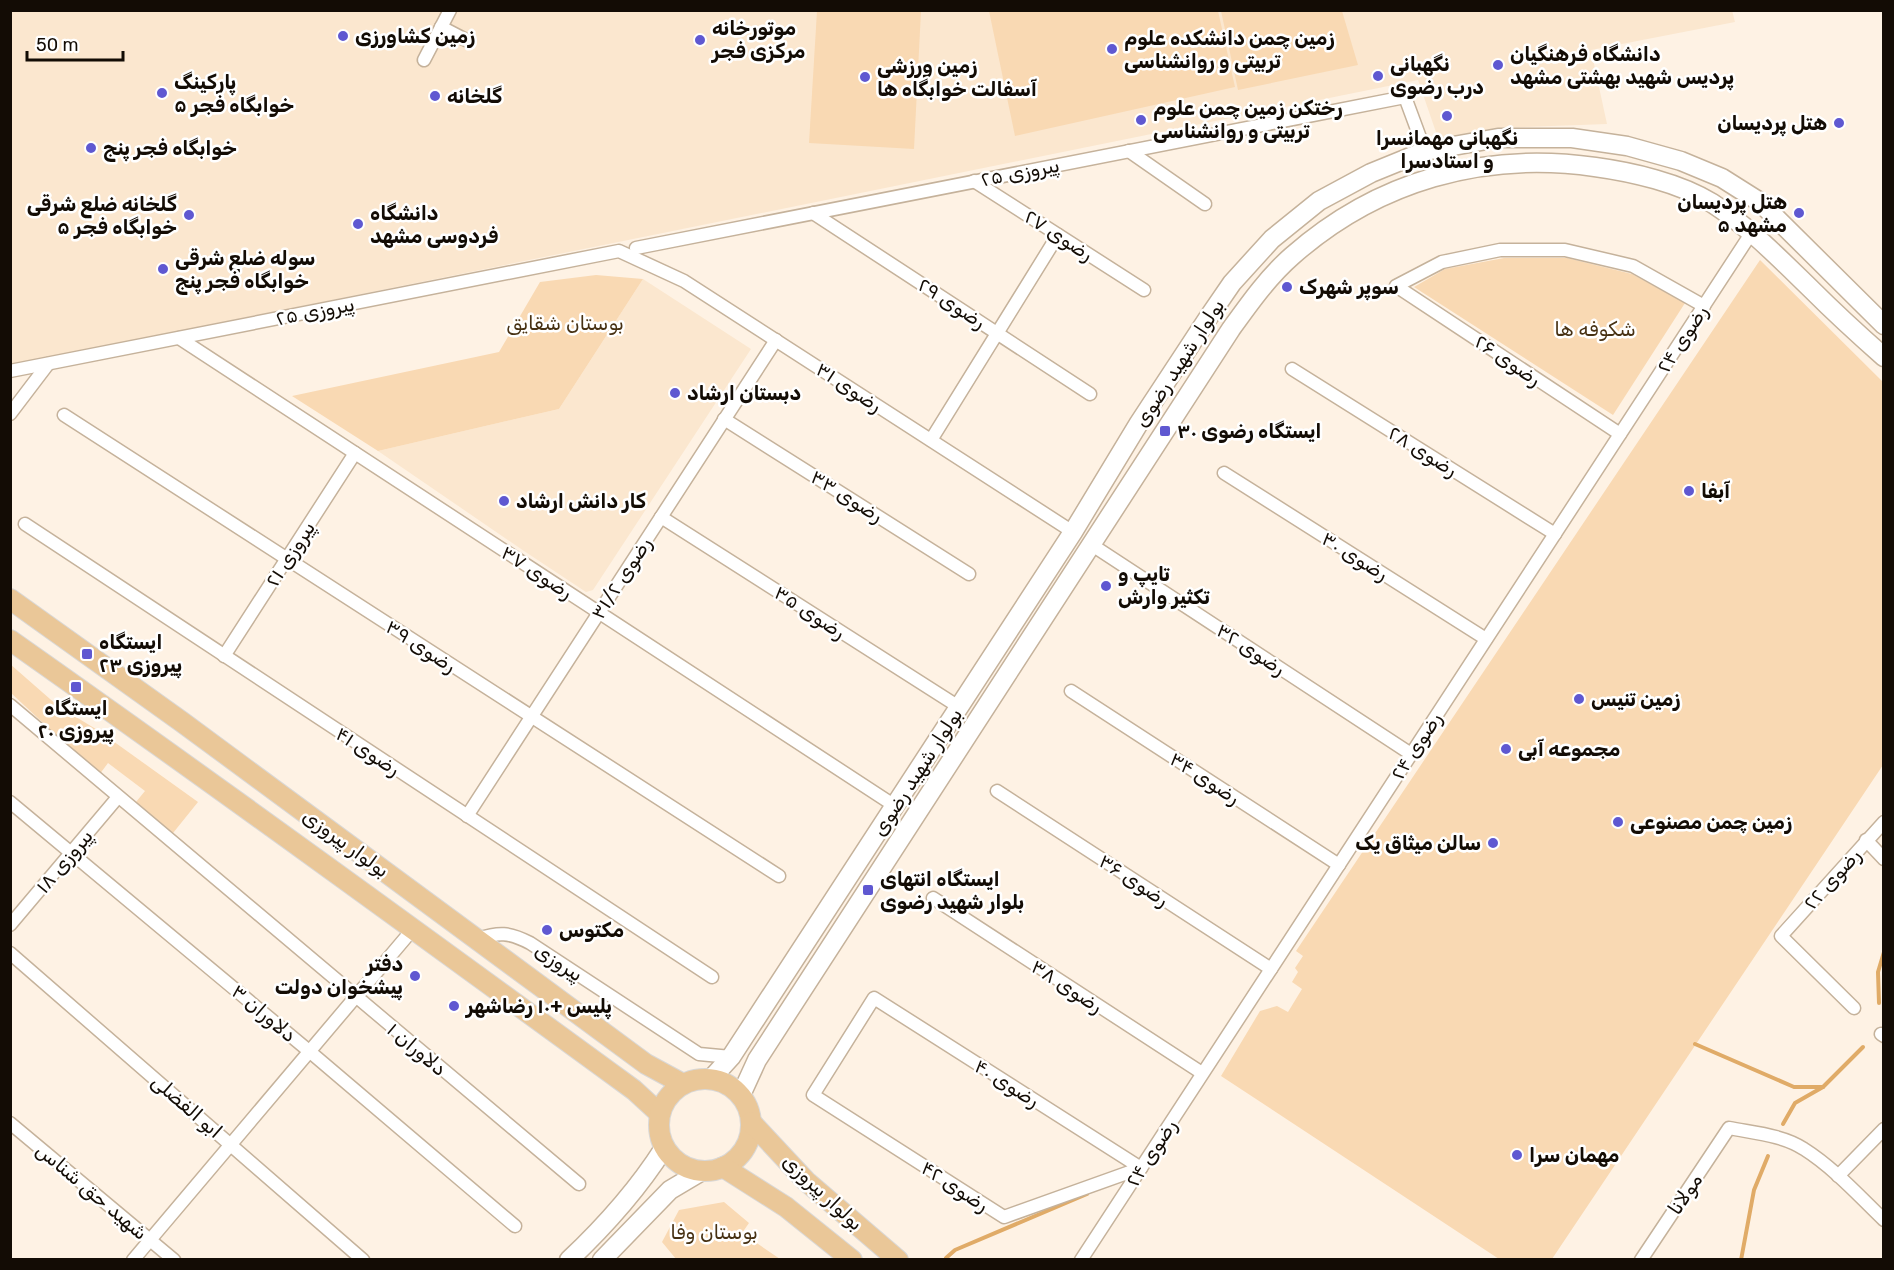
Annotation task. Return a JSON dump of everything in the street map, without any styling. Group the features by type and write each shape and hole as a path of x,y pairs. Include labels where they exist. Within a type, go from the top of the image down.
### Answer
{"main road":[{"name":"بولوار پیروزی","path":"10,599 182,722 646,1064 683,1083"},
{"name":"بولوار پیروزی","path":"10,640 162,747 634,1090 659,1113"},
{"path":"695,1079 711,1079 728,1084 741,1095 748,1107 751,1122 749,1139 739,1156 723,1167 702,1171 687,1168 673,1159 664,1148 658,1131 659,1113 670,1094 683,1083 695,1079"},
{"name":"بولوار پیروزی","path":"751,1122 806,1181 898,1260"},
{"name":"بولوار پیروزی","path":"723,1167 786,1207 852,1260"}],"street":[{"path":"424,60 450,10"},
{"path":"441,27 466,40"},
{"name":"پیروزی ۲۵","path":"636,248 1404,97 1425,151"},
{"name":"بولوار شهید رضوی","path":"711,1079 731,1057 1073,532 1139,423 1232,283 1272,239 1319,201 1371,173 1425,151 1498,138 1572,138 1627,146 1681,161 1722,178 1760,202 1884,325"},
{"path":"1129,150 1205,204"},
{"name":"بولوار شهید رضوی","path":"741,1095 757,1060 1253,299 1290,257 1334,222 1382,196 1433,176 1500,164 1570,164 1622,171 1673,185 1710,201 1752,232 1884,357"},
{"name":"رضوی ۲۷","path":"974,181 1144,290"},
{"name":"رضوی ۲۹","path":"813,213 1090,394"},
{"name":"رضوی ۲۴","path":"1081,1260 1752,232"},
{"path":"931,440 1058,235"},
{"name":"رضوی ۲۶","path":"1620,434 1396,286 1442,262 1500,250 1565,250 1634,266 1704,306"},
{"name":"پیروزی ۲۵","path":"10,371 619,251"},
{"name":"رضوی ۳۱","path":"619,251 684,281 1073,532"},
{"name":"رضوی ۳۷","path":"179,338 895,806"},
{"name":"رضوی ۳۱/۲","path":"467,816 776,340"},
{"path":"10,414 48,364"},
{"name":"رضوی ۲۸","path":"1292,369 1555,534"},
{"name":"رضوی ۳۹","path":"64,415 779,876"},
{"name":"رضوی ۳۳","path":"724,419 969,574"},
{"name":"پیروزی ۲۱","path":"224,656 355,453"},
{"name":"رضوی ۳۰","path":"1224,473 1486,639"},
{"name":"رضوی ۳۵","path":"661,517 959,707"},
{"name":"رضوی ۴۱","path":"25,524 712,977"},
{"path":"1073,532 1092,545"},
{"name":"رضوی ۳۲","path":"1092,545 1411,754"},
{"name":"رضوی ۳۴","path":"1071,691 1339,865"},
{"name":"دلاوران ۱","path":"10,705 579,1184"},
{"name":"رضوی ۳۶","path":"997,792 1271,969"},
{"name":"پیروزی ۱۸","path":"10,925 118,797"},
{"name":"دلاوران ۳","path":"10,802 515,1226"},
{"name":"رضوی ۲۲","path":"1854,1008 1781,936 1884,822"},
{"path":"1866,840 1884,859"},
{"name":"رضوی ۳۸","path":"933,898 1202,1074"},
{"path":"133,1260 413,929"},
{"name":"پیروزی","path":"477,939 494,933 513,934 699,1054 731,1057"},
{"name":"ابو الفضلی","path":"10,953 363,1260"},
{"name":"رضوی ۴۲","path":"874,998 813,1095 1004,1217 1141,1168"},
{"name":"رضوی ۴۰","path":"874,998 1141,1168"},
{"name":"شهید حق شناس","path":"10,1123 174,1260"},
{"name":"مولانا","path":"1641,1260 1729,1128 1774,1137 1804,1148 1838,1176"},
{"path":"1884,1129 1838,1176 1884,1220"},
{"path":"569,1260 621,1207 649,1172 664,1148"},
{"path":"602,1260 670,1190 702,1171"}],"shaded area":[{"name":"دانشگاه فردوسی مشهد","path":"1732,10 1735,22 1591,50 1607,124 1496,128 1438,138 1418,80 11,365 11,11"},
{"path":"643,279 751,349 593,590 586,592 378,451 559,409"}],"green space":[{"name":"زمین ورزشی آسفالت خوابگاه ها","path":"817,11 921,11 914,149 809,143"},
{"name":"زمین چمن دانشکده علوم تربیتی و روانشناسی","path":"989,11 1218,11 1235,87 1015,136"},
{"path":"1221,11 1342,11 1358,65 1238,90"},
{"name":"شکوفه ها","path":"1504,258 1567,258 1632,274 1685,303 1613,415 1414,287 1445,269"},
{"path":"1760,260 1883,382 1883,765 1552,1259 1499,1259 1221,1076 1260,1011 1277,1006 1288,1012 1302,989 1292,982 1298,972 1295,968 1303,956 1296,951"},
{"name":"بوستان شقایق","path":"596,275 643,279 559,409 378,451 292,396 499,352 540,282"},
{"path":"10,664 58,706 99,731 198,802 173,833 136,802 145,791 108,763 99,775 11,693"},
{"name":"بوستان وفا","path":"724,1202 749,1223 742,1233 780,1259 676,1259 662,1242 679,1210"}],"waterway":[{"path":"1879,1003 1878,972 1884,952"},
{"path":"1695,1044 1794,1087 1823,1087"},
{"path":"1783,1124 1795,1103 1823,1087 1863,1047"},
{"path":"1741,1260 1754,1190 1768,1156"},
{"path":"946,1258 955,1250 1087,1194"}],"place":[{"name":"زمین کشاورزی","path":"343,36"},
{"name":"موتورخانه مرکزی فجر","path":"700,40"},
{"name":"زمین چمن دانشکده علوم تربیتی و روانشناسی","path":"1112,49"},
{"name":"دانشگاه فرهنگیان پردیس شهید بهشتی مشهد","path":"1498,65"},
{"name":"نگهبانی درب رضوی","path":"1378,76"},
{"name":"زمین ورزشی آسفالت خوابگاه ها","path":"865,77"},
{"name":"پارکینگ خوابگاه فجر ۵","path":"162,93"},
{"name":"گلخانه","path":"435,96"},
{"name":"نگهبانی مهمانسرا و استادسرا","path":"1447,116"},
{"name":"رختکن زمین چمن علوم تربیتی و روانشناسی","path":"1141,120"},
{"name":"هتل پردیسان","path":"1839,123"},
{"name":"خوابگاه فجر پنج","path":"91,148"},
{"name":"هتل پردیسان ۵ مشهد","path":"1799,213"},
{"name":"گلخانه ضلع شرقی خوابگاه فجر ۵","path":"189,215"},
{"name":"دانشگاه فردوسی مشهد","path":"358,224"},
{"name":"سوله ضلع شرقی خوابگاه فجر پنج","path":"163,269"},
{"name":"سوپر شهرک","path":"1287,287"},
{"name":"دبستان ارشاد","path":"675,393"},
{"name":"ایستگاه رضوی ۳۰","path":"1165,431"},
{"name":"آبفا","path":"1689,491"},
{"name":"کار دانش ارشاد","path":"504,501"},
{"name":"تایپ و تکثیر وارش","path":"1106,586"},
{"name":"ایستگاه پیروزی ۲۳","path":"87,654"},
{"name":"ایستگاه پیروزی ۲۰","path":"76,687"},
{"name":"زمین تنیس","path":"1579,699"},
{"name":"مجموعه آبی","path":"1506,749"},
{"name":"زمین چمن مصنوعی","path":"1618,822"},
{"name":"سالن میثاق یک","path":"1493,843"},
{"name":"ایستگاه انتهای بلوار شهید رضوی","path":"868,890"},
{"name":"مکتوس","path":"547,930"},
{"name":"دفتر پیشخوان دولت","path":"415,976"},
{"name":"پلیس +۱۰ رضاشهر","path":"454,1006"},
{"name":"مهمان سرا","path":"1517,1155"}]}
